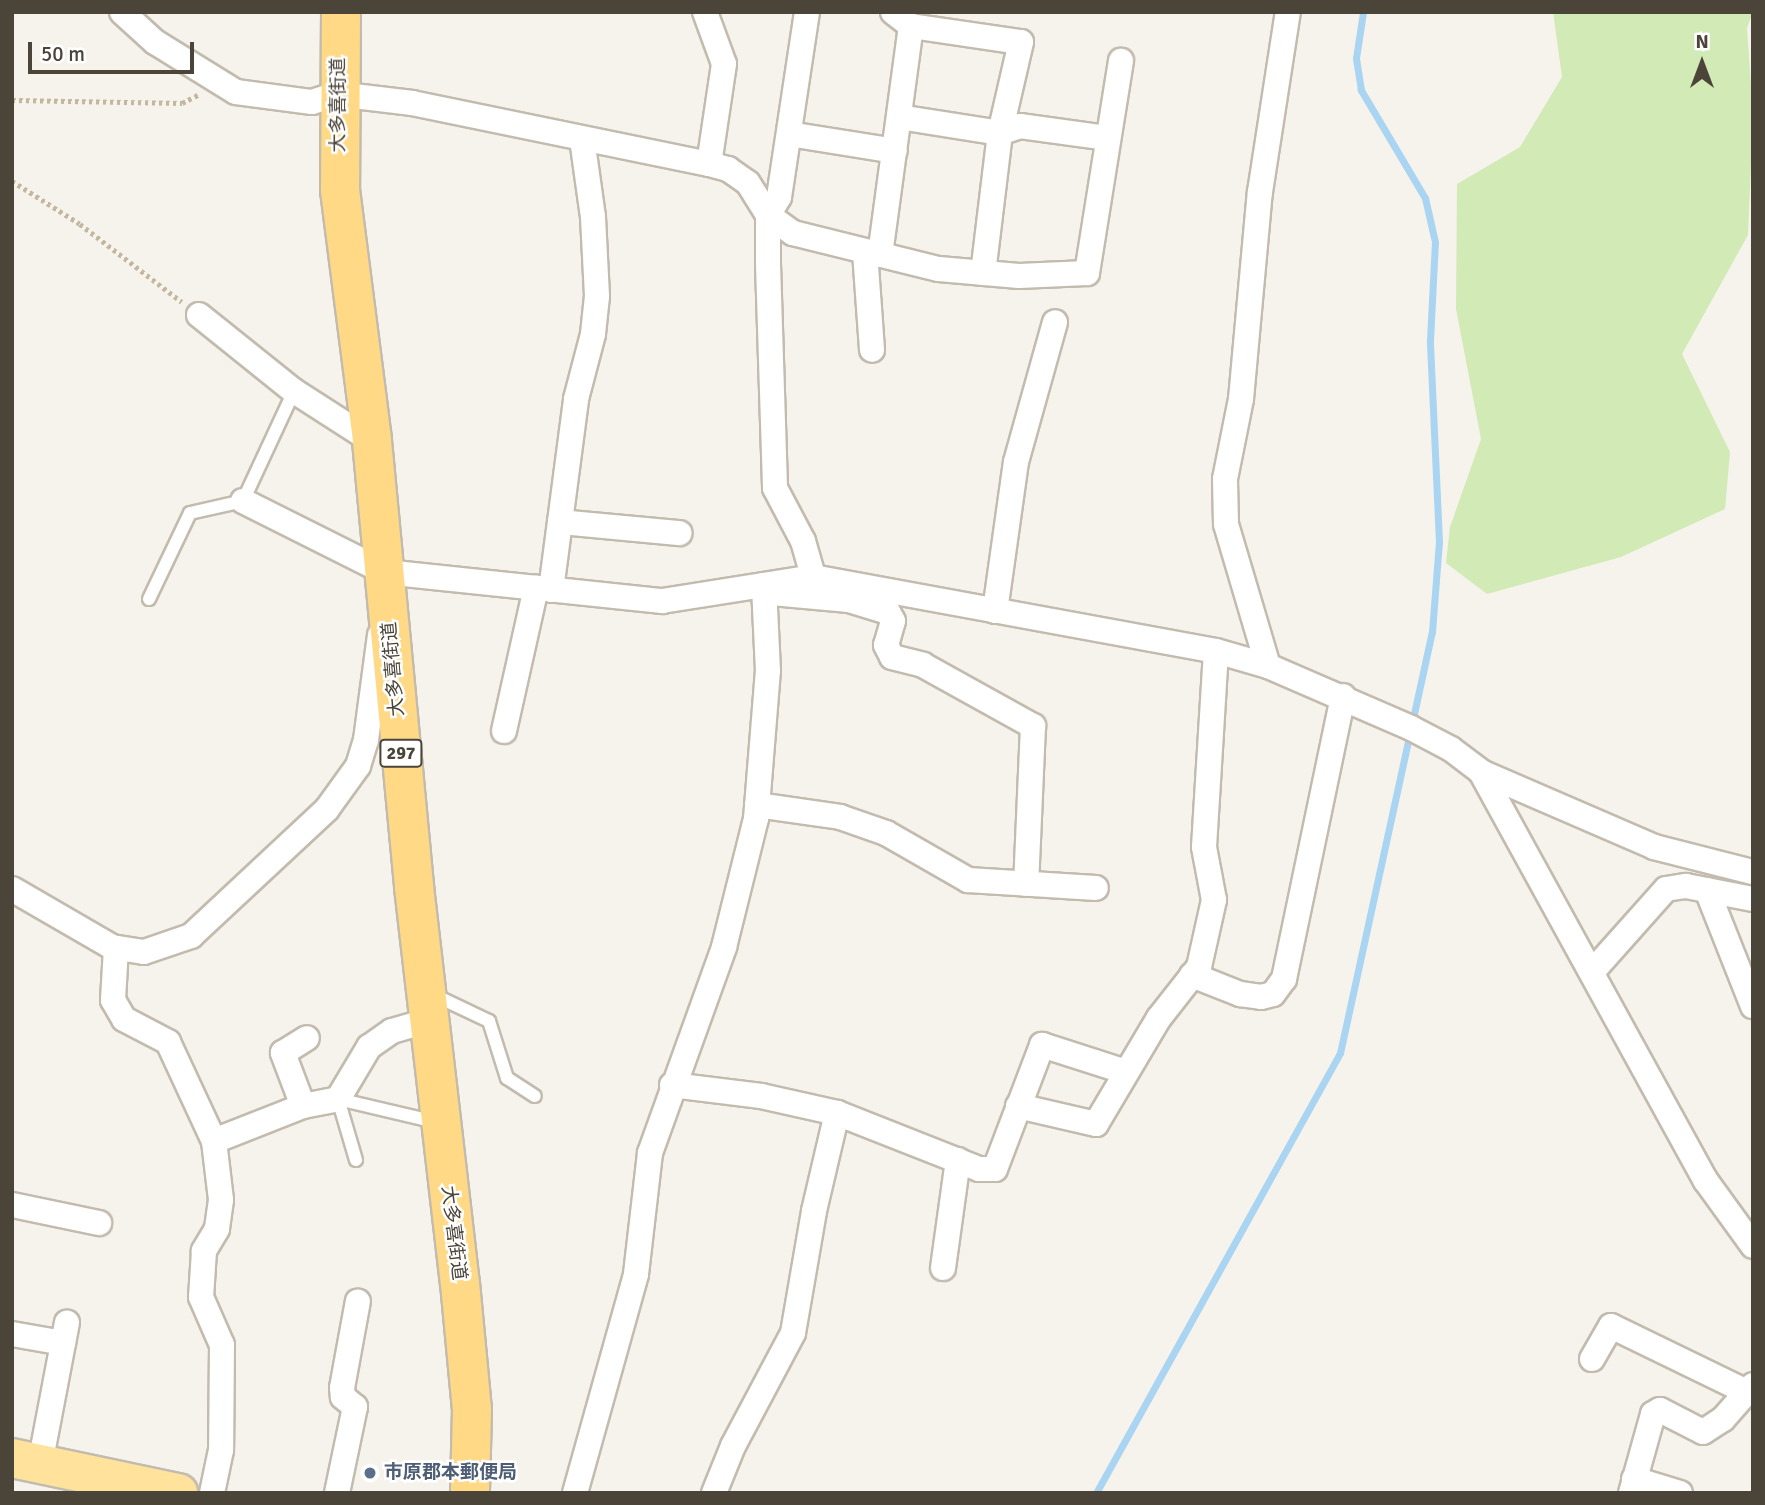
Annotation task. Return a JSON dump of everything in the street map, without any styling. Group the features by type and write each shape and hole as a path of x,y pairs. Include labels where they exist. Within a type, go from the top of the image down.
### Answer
{"highway":[{"name":"大多喜街道","path":"341,12 337,94 340,190 372,442 426,1006 472,1409 470,1493"}],"main road":[{"path":"26,1461 164,1491"}],"street":[{"path":"122,12 155,42 218,83 262,98 312,102 337,94 476,114 582,139 709,164 728,169 748,183 768,215 793,233 939,269 983,273 1087,273 1121,61"},
{"path":"705,12 724,64 709,164"},
{"path":"807,12 779,197 768,215 775,488 803,541 813,577"},
{"path":"1268,666 1226,523 1224,479 1241,399 1260,192 1288,12"},
{"path":"872,350 873,254 895,151 899,117 902,19 1021,42 1000,134 983,273"},
{"path":"899,117 1000,134 1020,127 1108,138"},
{"path":"789,134 895,151"},
{"path":"504,731 560,522 576,399 593,334 597,296 593,217 582,139"},
{"path":"199,315 294,391 372,442"},
{"path":"995,611 1016,462 1055,322"},
{"path":"243,501 387,590 544,589 662,601 764,588 813,577 1216,651 1268,666 1343,696 1451,749 1481,772 1654,847 1753,872"},
{"path":"560,522 680,533"},
{"path":"575,1493 636,1274 650,1153 672,1085 724,947 757,805 768,671 764,588"},
{"path":"764,588 849,600 888,612 893,621 886,645 892,657 923,665 1033,726 1026,884"},
{"path":"15,898 116,948 152,951 191,936 327,809 358,766 366,740 373,674 387,590"},
{"path":"1018,1106 1096,1124 1126,1072 1192,975 1206,942 1214,900 1204,847 1216,651"},
{"path":"1192,975 1240,995 1261,998 1273,995 1283,979 1343,696"},
{"path":"1481,772 1706,1181 1753,1246"},
{"path":"757,805 840,817 886,833 968,880 1096,888"},
{"path":"1592,972 1667,889 1686,886 1753,899"},
{"path":"1707,890 1753,1006"},
{"path":"116,948 113,1000 124,1020 168,1042 214,1141 221,1200 217,1229 204,1251 201,1297 222,1345 221,1450 212,1493"},
{"path":"214,1141 303,1106 338,1099 369,1047 426,1006"},
{"path":"303,1106 283,1053 307,1038"},
{"path":"672,1085 761,1096 837,1113 958,1160 995,1169 1042,1045 1126,1072"},
{"path":"714,1493 793,1333 814,1211 837,1113"},
{"path":"943,1268 958,1160"},
{"path":"12,1205 99,1223"},
{"path":"337,1493 355,1407 342,1397 342,1388 358,1301"},
{"path":"1592,1359 1611,1326 1750,1388 1723,1419 1703,1432 1660,1410 1653,1414 1633,1486 1679,1493"},
{"path":"12,1334 65,1333 26,1461"}],"lane":[{"path":"149,598 190,513 243,501 294,391"},
{"path":"426,1006 489,1021 507,1078 535,1096"},
{"path":"356,1160 338,1099 440,1122"}],"path":[{"path":"12,100 182,103 218,83"},
{"path":"12,181 80,224 199,315"}],"green space":[{"path":"1553,12 1753,12 1747,28 1753,115 1748,235 1682,354 1730,452 1725,509 1621,557 1487,594 1446,563 1450,527 1481,439 1456,309 1457,184 1520,147 1562,77"}],"waterway":[{"path":"1096,1493 1340,1053 1432,632 1439,542 1430,340 1435,242 1425,198 1361,90 1356,58 1363,12"}],"place":[{"name":"市原郡本郵便局","path":"370,1473"}]}
